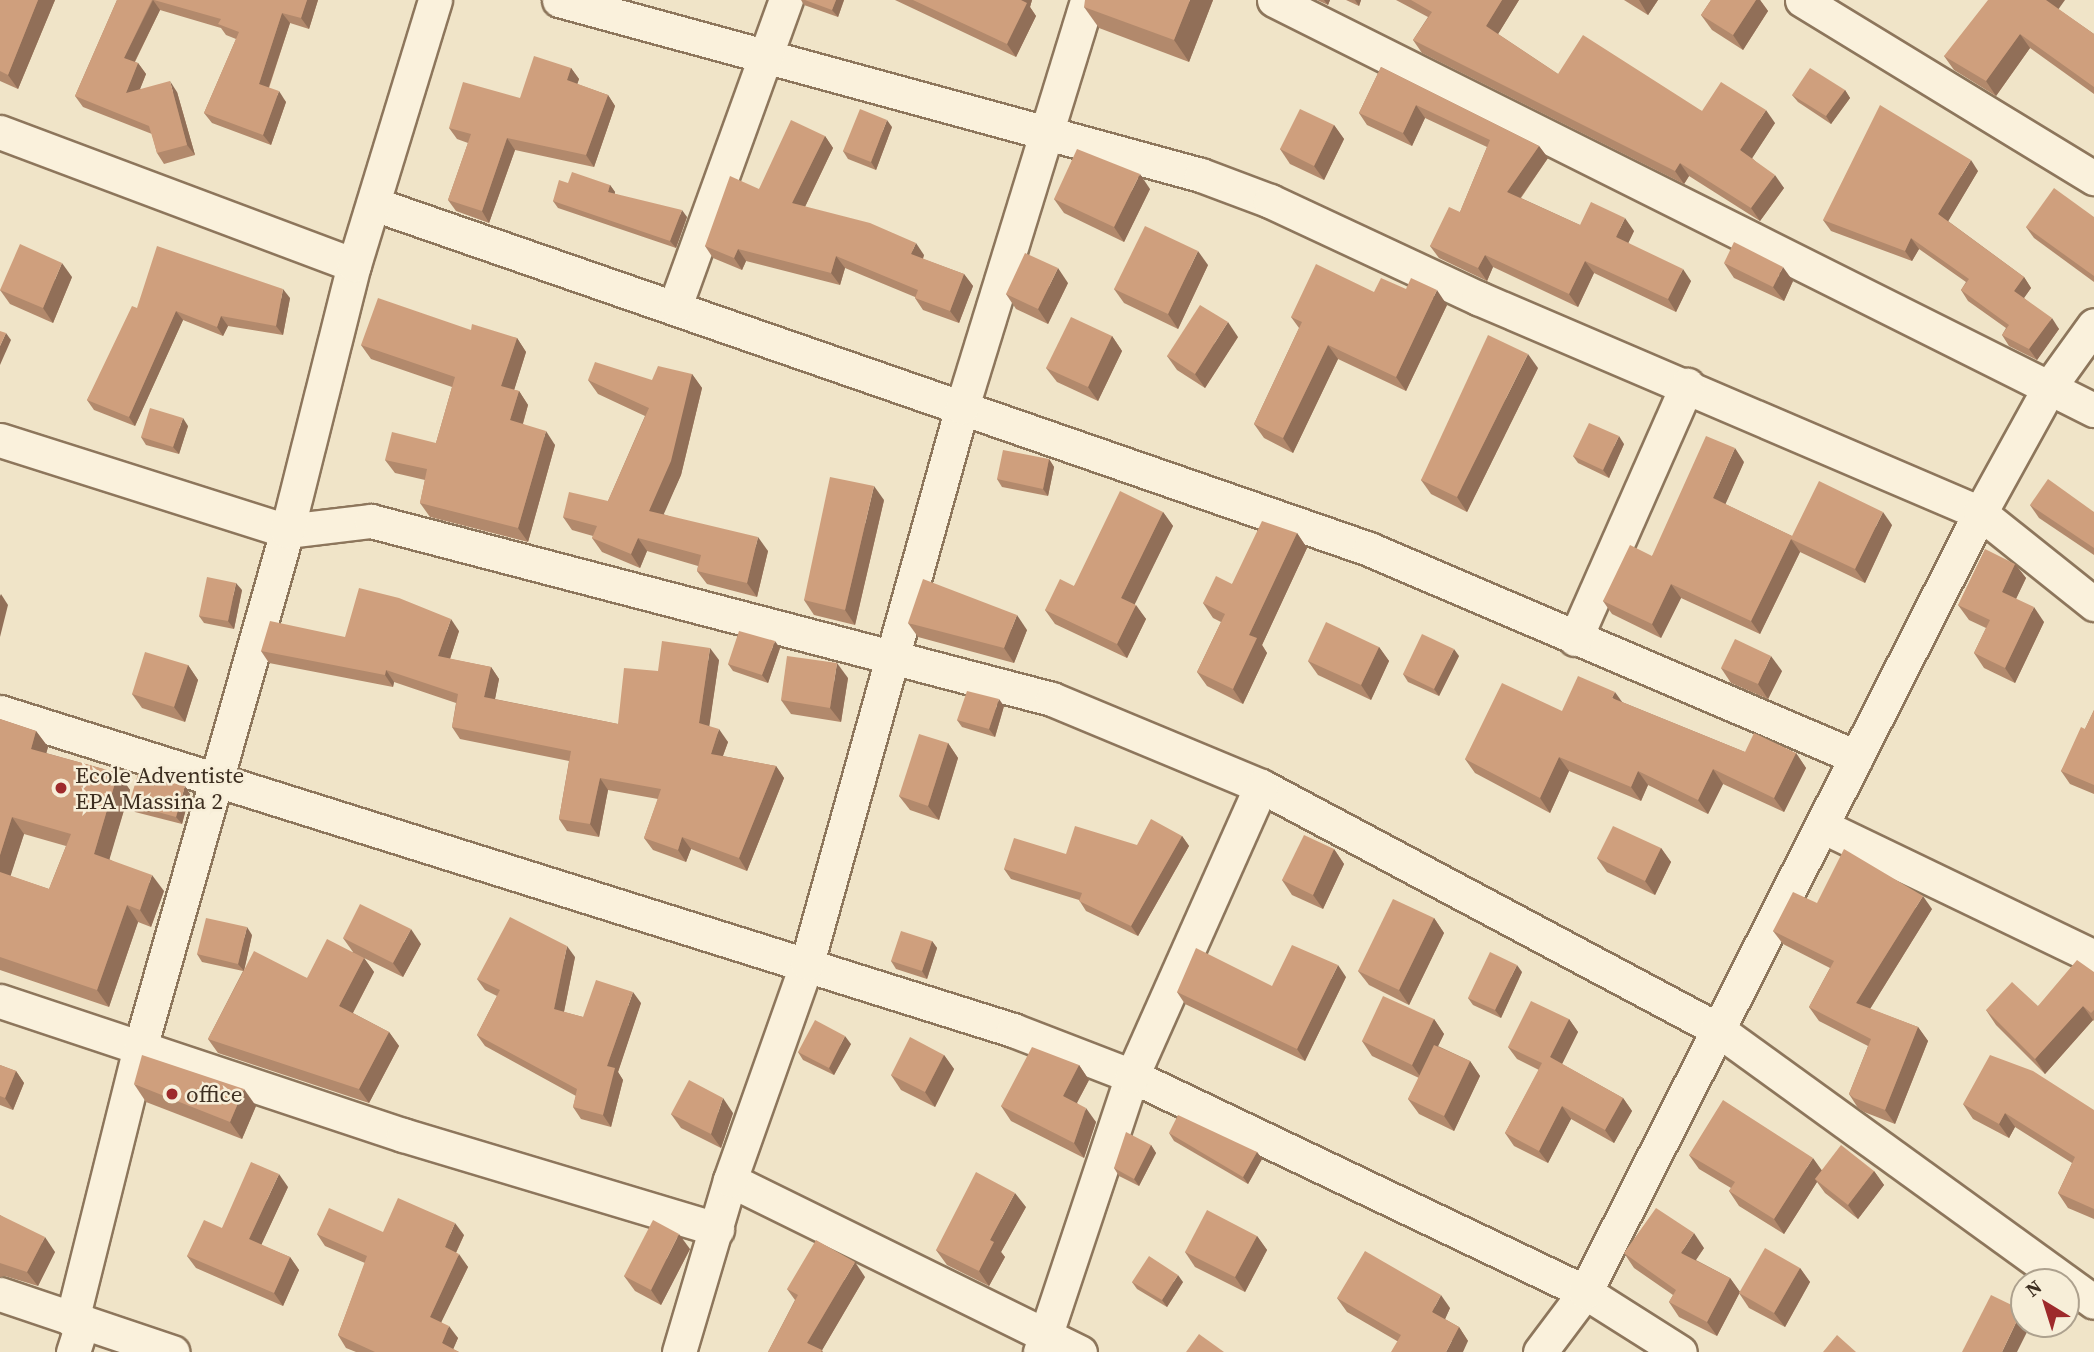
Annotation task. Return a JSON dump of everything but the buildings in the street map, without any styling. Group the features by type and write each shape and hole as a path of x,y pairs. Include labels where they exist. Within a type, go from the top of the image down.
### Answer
{"street":[{"path":"76,1331 140,1048 287,531 354,265 435,0"},
{"path":"559,0 762,59 1043,132 1270,201 1980,513 2094,604"},
{"path":"675,306 762,59 786,0"},
{"path":"679,1352 730,1180 807,963 891,653 962,407 1043,132 1087,0"},
{"path":"1273,0 2094,410"},
{"path":"1802,0 2094,178"},
{"path":"0,132 354,265"},
{"path":"374,204 675,306 1369,549 1856,757"},
{"path":"1540,1352 1585,1292 1980,513 2050,386 2094,325"},
{"path":"1576,639 1687,385"},
{"path":"0,440 287,531 372,521 891,653 1052,699 1261,786 1717,1029 2094,1302"},
{"path":"0,712 922,997 1132,1076 1585,1292 1680,1352"},
{"path":"1044,1343 1132,1076 1261,786"},
{"path":"1822,826 2090,947"},
{"path":"0,1001 140,1048 717,1228"},
{"path":"730,1180 1044,1343 1080,1352"},
{"path":"0,1294 76,1331 172,1352"}],"place":[{"name":"Ecole Adventiste EPA Massina 2","path":"61,788"},
{"name":"office","path":"172,1094"}]}
